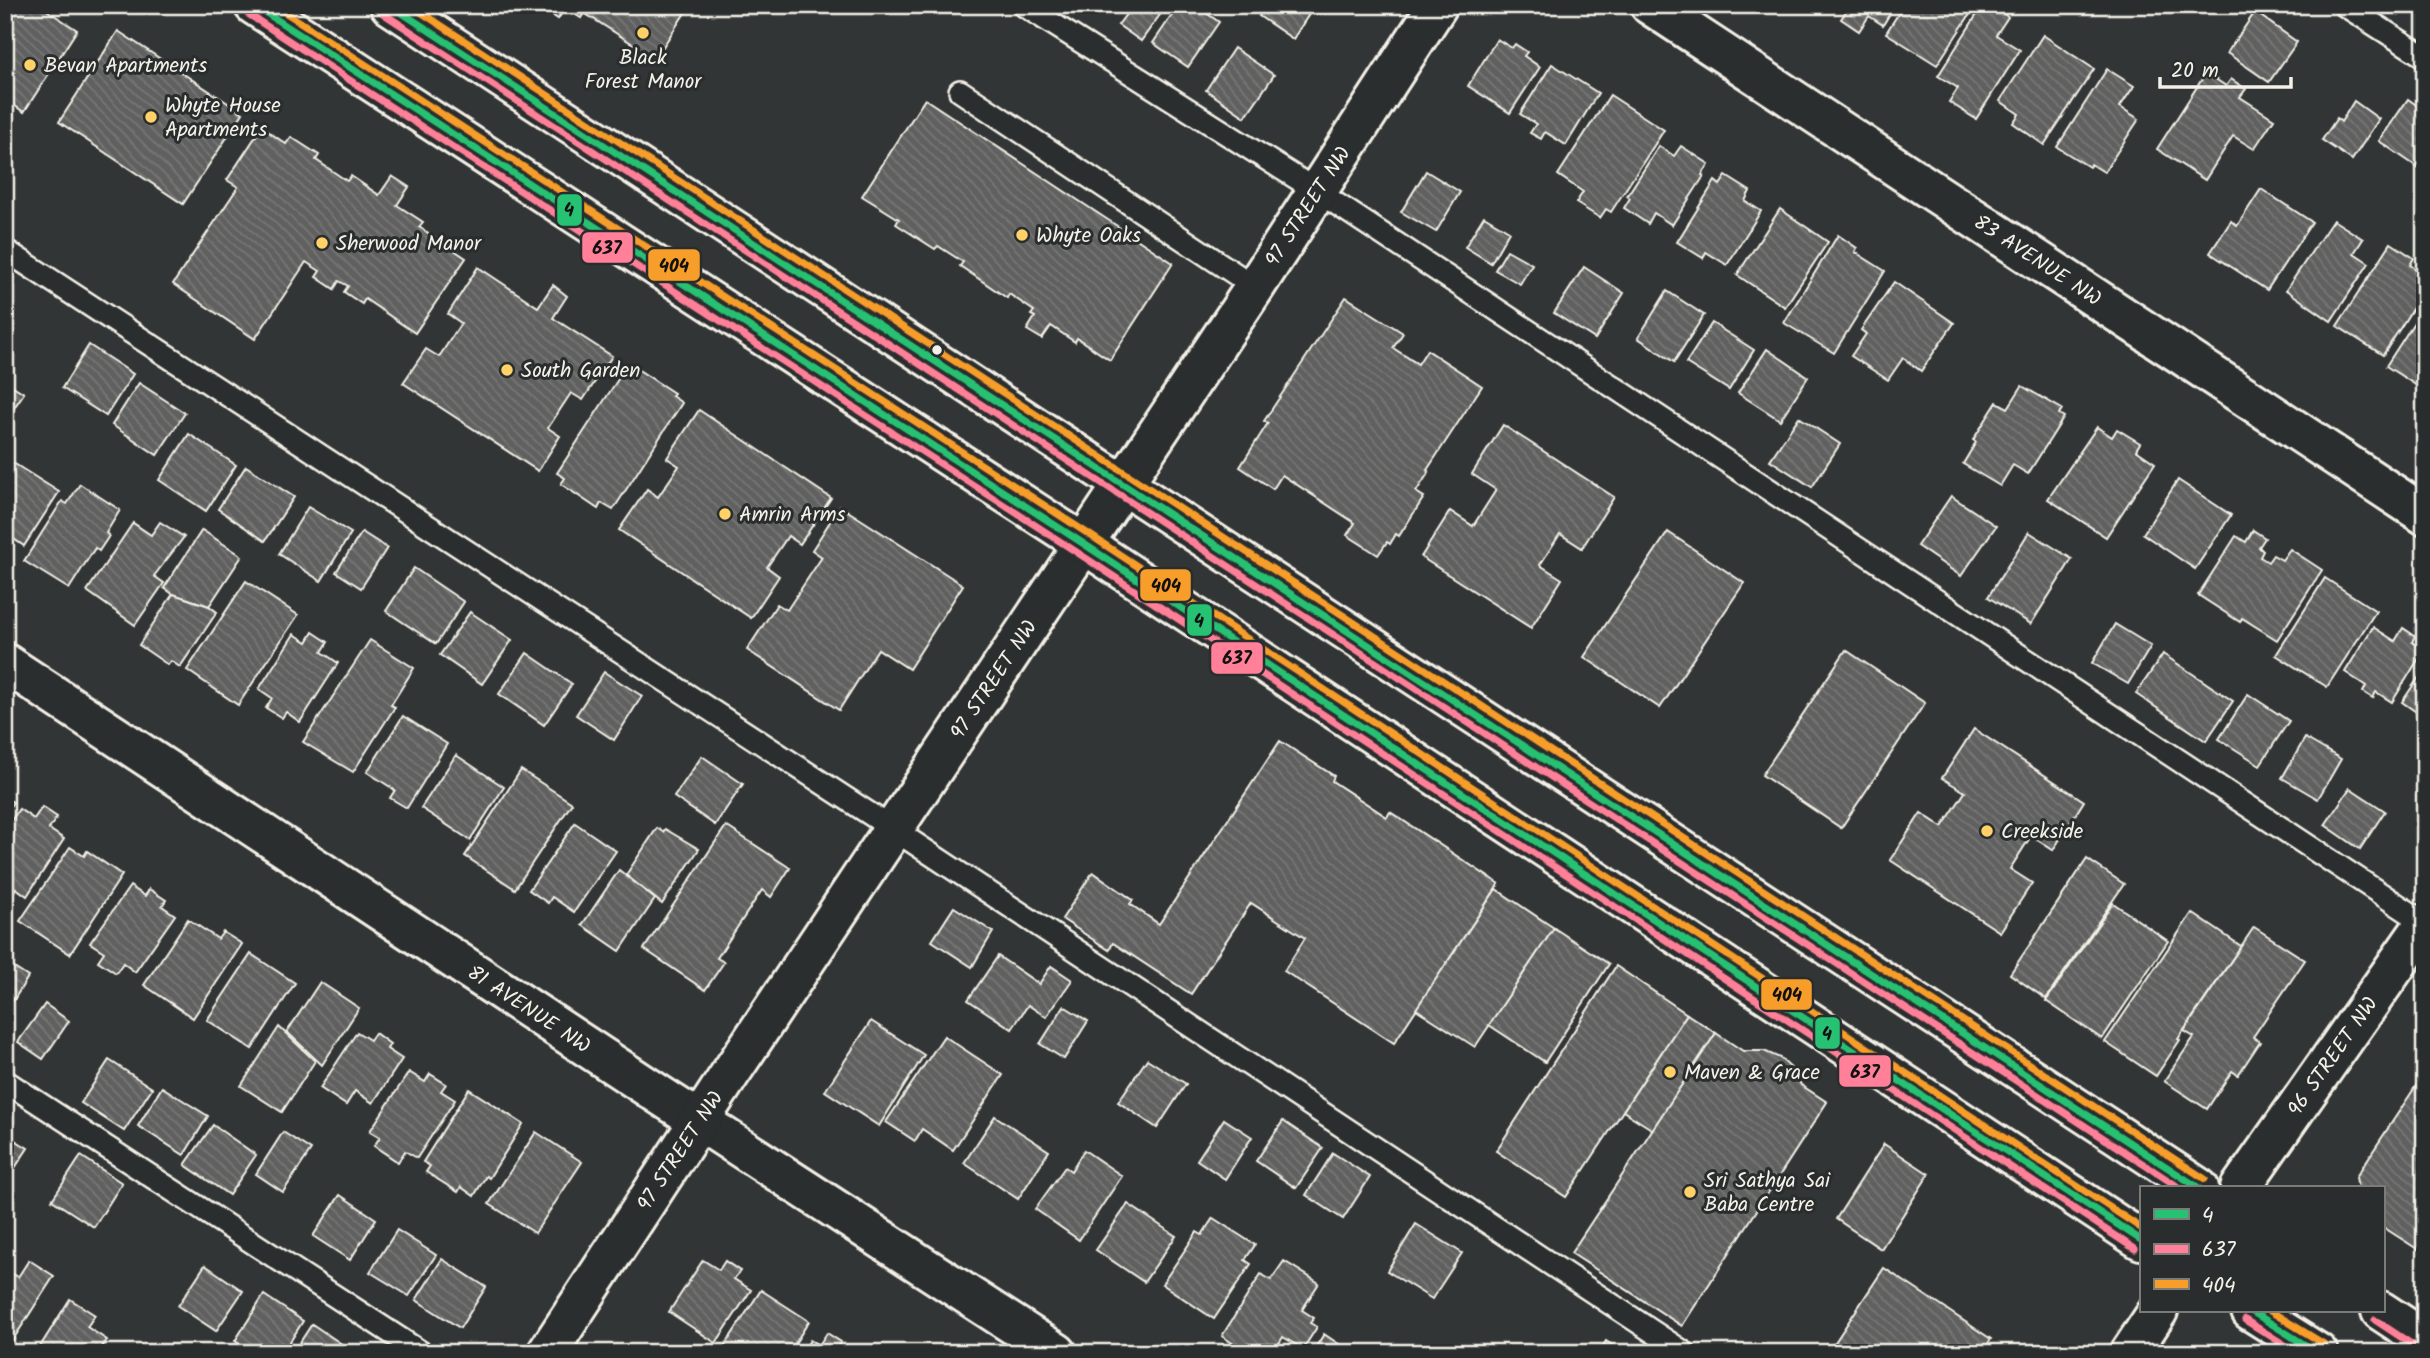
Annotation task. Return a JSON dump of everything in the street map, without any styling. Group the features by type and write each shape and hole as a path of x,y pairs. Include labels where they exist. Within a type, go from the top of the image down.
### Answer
{"main road":[{"path":"254,5 1084,544 2140,1239"},
{"path":"390,5 2196,1186"},
{"name":"97 STREET NW","path":"547,1353 1255,287 1438,5"},
{"name":"83 AVENUE NW","path":"1650,5 2425,515"},
{"name":"81 AVENUE NW","path":"5,663 699,1121 1057,1353"},
{"name":"96 STREET NW","path":"2240,1186 2425,924"},
{"path":"2130,1353 2157,1312"},
{"path":"2254,1312 2318,1353"},
{"path":"2383,1312 2425,1340"}],"lane":[{"path":"1023,5 1317,191 2425,924"},
{"path":"2344,5 2425,57"},
{"path":"960,91 1255,287"},
{"path":"5,250 893,829 1685,1353"},
{"path":"5,1081 422,1353"}],"building":[{"name":"Bevan Apartments","path":"5,5 39,5 77,30 24,112 5,99"},
{"name":"Black Forest Manor","path":"546,5 690,5 655,59 652,56 647,64 631,54 636,46 584,13 581,18 565,8 558,19 543,9"},
{"path":"1133,5 1167,5 1141,41 1118,25"},
{"path":"1179,5 1195,5 1219,22 1188,67 1153,43"},
{"path":"1266,5 1315,5 1293,39 1259,16"},
{"path":"1850,5 1895,5 1883,25 1869,16 1859,31 1841,19"},
{"path":"1904,5 1976,5 1937,65 1886,33"},
{"path":"1983,5 1990,5 2008,17 1996,35 2020,50 1976,119 1949,102 1958,88 1938,76"},
{"path":"2255,12 2297,42 2269,82 2227,53"},
{"name":"Whyte House Apartments","path":"118,31 243,113 183,204 59,122"},
{"path":"2043,35 2094,69 2044,145 2013,123 2019,114 2000,101"},
{"path":"1497,39 1512,48 1515,44 1527,52 1524,56 1540,67 1510,113 1468,86"},
{"path":"1234,48 1274,75 1245,117 1206,90"},
{"path":"1552,64 1598,93 1566,145 1545,132 1541,139 1530,133 1536,124 1520,114"},
{"path":"2107,69 2134,86 2120,107 2139,119 2104,172 2091,164 2089,167 2057,147"},
{"path":"2206,73 2226,86 2231,79 2246,89 2240,97 2274,119 2254,149 2233,136 2205,180 2157,149"},
{"path":"1610,95 1664,130 1611,212 1606,209 1600,218 1576,203 1583,192 1558,175"},
{"name":"Whyte Oaks","path":"925,99 1173,263 1110,360 1077,338 1075,342 1051,326 1042,339 1027,330 1035,317 1031,315 1034,311 1009,294 1007,298 960,266 963,262 938,246 935,249 896,224 899,219 862,196"},
{"path":"2408,99 2425,111 2423,171 2379,141"},
{"path":"2354,101 2379,119 2352,160 2322,140 2337,118 2341,122"},
{"name":"Sherwood Manor","path":"262,127 286,144 291,137 319,155 316,160 347,181 351,176 379,195 392,176 409,187 397,205 423,222 419,227 466,258 415,333 365,299 362,304 344,292 348,286 339,281 334,289 316,277 320,271 306,262 255,339 173,284 238,187 227,180"},
{"path":"1659,146 1674,156 1681,146 1709,164 1672,225 1654,213 1648,224 1624,208 1630,198 1627,196"},
{"path":"1426,171 1460,192 1436,232 1401,212"},
{"path":"1726,176 1750,191 1745,201 1761,211 1727,265 1706,252 1703,258 1677,242 1715,181 1720,185"},
{"path":"2261,189 2312,222 2267,290 2210,253 2231,221 2237,226"},
{"path":"1780,209 1828,242 1785,307 1737,275"},
{"path":"1484,216 1509,231 1491,263 1465,247"},
{"path":"2333,220 2363,239 2354,253 2369,263 2331,321 2286,290"},
{"path":"1838,235 1857,248 1855,252 1885,271 1834,353 1784,323"},
{"path":"2391,243 2414,258 2410,265 2425,275 2425,289 2383,355 2337,326"},
{"path":"1507,250 1532,264 1520,284 1495,270"},
{"name":"South Garden","path":"478,267 538,307 553,285 567,296 553,318 612,356 583,400 571,393 548,428 560,436 538,471 403,383 426,349 439,357 461,323 448,314"},
{"path":"1584,267 1624,293 1595,339 1554,313"},
{"path":"1894,282 1954,323 1921,371 1903,358 1888,380 1851,356 1866,334 1861,330"},
{"path":"1667,291 1704,315 1674,362 1638,338"},
{"path":"1346,297 1403,333 1393,348 1418,364 1427,350 1482,386 1427,470 1429,472 1416,492 1424,497 1399,536 1396,534 1390,544 1387,542 1378,555 1347,535 1355,523 1282,475 1273,489 1240,467 1268,423 1264,421"},
{"path":"2425,307 2425,391 2386,366"},
{"path":"1712,323 1754,350 1729,390 1686,363"},
{"path":"89,345 133,374 106,416 62,388"},
{"path":"1767,349 1808,377 1780,420 1738,393"},
{"path":"626,367 634,372 637,369 674,393 672,396 682,403 613,510 601,503 598,509 561,484 565,478 557,473"},
{"path":"5,381 24,393 5,421"},
{"path":"139,383 185,413 157,455 112,425"},
{"path":"2022,386 2062,409 2059,414 2064,417 2028,474 2013,465 2000,486 1963,464 1976,442 1973,440 1997,402 2008,408"},
{"name":"Amrin Arms","path":"699,410 831,498 800,544 788,536 767,567 779,576 751,618 619,530 647,489 658,497 679,466 667,458"},
{"path":"1799,417 1840,444 1812,487 1770,460"},
{"path":"1503,425 1614,497 1582,548 1560,534 1540,565 1562,579 1531,628 1421,557 1450,511 1473,526 1496,490 1472,474"},
{"path":"2097,427 2112,437 2117,429 2140,443 2136,450 2155,463 2106,537 2048,499"},
{"path":"189,434 236,465 206,511 159,480"},
{"path":"10,461 59,492 24,546 8,535 5,540 5,469"},
{"path":"246,466 294,497 265,541 218,509"},
{"path":"2178,480 2231,515 2195,569 2143,534"},
{"path":"80,484 120,510 106,533 109,536 99,551 95,548 69,589 24,561 62,501 67,504"},
{"path":"1951,496 1996,526 1961,576 1917,546"},
{"path":"840,506 963,585 909,669 878,649 839,710 747,650 777,604 787,610 822,557 812,550"},
{"path":"308,507 351,533 321,581 279,554"},
{"path":"160,522 184,537 154,576 164,583 135,625 87,591 133,523 151,535"},
{"path":"202,530 242,556 209,606 173,594 164,588"},
{"path":"2253,530 2265,538 2259,547 2263,551 2260,557 2268,562 2273,555 2282,560 2290,549 2322,570 2277,640 2242,618 2240,622 2198,595 2236,536 2246,542"},
{"path":"362,532 387,548 361,588 336,572"},
{"path":"1668,532 1744,583 1660,708 1584,657"},
{"path":"2029,532 2072,559 2031,624 1988,597"},
{"path":"414,568 464,602 436,644 386,611"},
{"path":"2325,578 2376,611 2327,687 2276,655"},
{"path":"246,581 298,615 238,705 187,670"},
{"path":"173,594 209,606 217,612 180,667 171,661 168,665 139,645"},
{"path":"470,612 512,640 482,684 440,655"},
{"path":"2115,624 2151,646 2128,684 2092,663"},
{"path":"2373,627 2395,641 2403,628 2415,636 2412,642 2424,650 2392,702 2376,692 2373,698 2363,692 2366,686 2345,672"},
{"path":"313,632 328,642 322,652 338,663 300,722 286,712 282,718 266,708 272,698 259,689 294,634 307,642"},
{"path":"370,640 414,668 391,705 395,707 353,772 303,742"},
{"path":"1846,650 1925,703 1841,828 1762,775"},
{"path":"527,653 572,684 544,725 499,694"},
{"path":"2163,654 2233,701 2206,741 2136,694"},
{"path":"2425,668 2425,718 2402,702"},
{"path":"604,672 642,696 614,740 576,715"},
{"path":"2248,694 2289,721 2260,765 2219,739"},
{"path":"403,716 447,744 407,808 390,798 395,790 367,772"},
{"name":"Creekside","path":"1974,729 2084,801 2053,850 2031,836 2010,869 2032,883 2000,932 1890,860 1921,813 1942,827 1965,792 1942,778"},
{"path":"2305,738 2341,759 2318,799 2282,778"},
{"path":"1280,741 1334,776 1332,781 1387,817 1390,812 1499,884 1394,1043 1284,971 1305,938 1251,903 1191,994 1113,943 1109,950 1062,919 1093,872 1133,900 1130,904 1159,924"},
{"path":"456,755 504,787 470,840 421,808"},
{"path":"702,756 743,784 715,825 674,797"},
{"path":"521,770 572,803 515,889 465,856"},
{"path":"2350,788 2385,811 2360,849 2325,825"},
{"path":"5,797 13,802 5,814"},
{"path":"42,807 57,817 49,829 64,839 27,896 16,888 7,902 5,830 19,809 34,819"},
{"path":"575,823 616,851 574,912 552,897 548,903 529,890"},
{"path":"726,826 790,868 771,897 762,890 717,958 724,962 705,990 644,949"},
{"path":"657,828 663,832 665,829 699,849 662,904 626,875"},
{"path":"70,847 84,856 87,851 122,875 70,954 20,921"},
{"path":"2087,859 2124,884 2046,999 2010,974"},
{"path":"619,870 655,899 620,951 582,925"},
{"path":"130,886 145,896 149,889 166,900 162,906 175,915 135,972 123,963 116,973 98,961 104,952 90,943"},
{"path":"1496,889 1554,928 1475,1047 1416,1009"},
{"path":"2113,903 2168,941 2102,1039 2046,1001"},
{"path":"954,907 993,932 972,967 932,941"},
{"path":"2192,913 2241,946 2156,1076 2105,1042"},
{"path":"188,919 218,939 223,932 242,944 193,1018 144,985"},
{"path":"2254,927 2305,960 2253,1037 2260,1042 2238,1075 2232,1071 2207,1109 2164,1081 2194,1037 2184,1031"},
{"path":"1554,928 1609,964 1545,1062 1489,1025"},
{"path":"251,954 295,983 252,1049 207,1020"},
{"path":"998,956 1039,984 1051,966 1072,980 1046,1017 1028,1005 1012,1029 968,1000"},
{"path":"5,962 28,977 5,1014"},
{"path":"1616,966 1687,1014 1566,1197 1496,1151"},
{"path":"320,982 359,1008 322,1065 287,1032"},
{"path":"45,1004 69,1021 43,1059 18,1042"},
{"path":"1064,1006 1088,1021 1064,1059 1040,1044"},
{"name":"Maven & Grace","path":"1687,1014 1716,1033 1653,1130 1623,1111"},
{"path":"871,1021 924,1055 879,1126 825,1091"},
{"path":"279,1027 315,1061 282,1112 241,1086"},
{"path":"357,1032 370,1040 375,1033 390,1044 387,1049 402,1059 373,1103 355,1091 346,1105 320,1088"},
{"name":"Sri Sathya Sai Baba Centre","path":"1716,1033 1743,1051 1764,1051 1780,1058 1793,1070 1801,1085 1827,1102 1682,1326 1571,1253"},
{"path":"944,1036 1003,1075 953,1150 922,1129 915,1141 886,1122"},
{"path":"1147,1059 1186,1084 1157,1128 1118,1102"},
{"path":"109,1060 152,1088 124,1131 81,1103"},
{"path":"409,1072 425,1082 430,1074 446,1084 441,1091 455,1100 417,1158 405,1151 398,1162 374,1146 380,1137 370,1131"},
{"path":"2425,1072 2425,1254 2384,1228 2384,1186 2358,1186 2356,1177"},
{"path":"162,1087 208,1116 184,1155 138,1126"},
{"path":"469,1089 523,1124 489,1178 486,1176 474,1196 461,1187 458,1192 426,1172 430,1166 423,1162"},
{"path":"995,1116 1049,1151 1018,1199 964,1163"},
{"path":"1224,1119 1252,1137 1225,1179 1197,1160"},
{"path":"1283,1121 1323,1148 1296,1188 1256,1161"},
{"path":"213,1125 256,1155 229,1195 185,1165"},
{"path":"283,1132 311,1150 283,1192 256,1174"},
{"path":"536,1132 582,1162 535,1233 489,1204"},
{"path":"5,1134 28,1148 5,1183"},
{"path":"1884,1144 1929,1174 1881,1249 1836,1219"},
{"path":"1084,1150 1122,1176 1079,1240 1035,1209 1065,1167 1071,1171"},
{"path":"1333,1153 1370,1177 1343,1219 1306,1195"},
{"path":"81,1156 122,1183 94,1227 52,1200"},
{"path":"340,1195 376,1219 350,1260 313,1236"},
{"path":"1128,1204 1176,1236 1144,1282 1096,1250"},
{"path":"1213,1218 1255,1245 1245,1260 1251,1264 1214,1319 1162,1284 1197,1232 1202,1235"},
{"path":"1416,1224 1462,1253 1432,1299 1387,1271"},
{"path":"397,1230 436,1255 409,1296 370,1272"},
{"path":"442,1259 486,1287 460,1328 416,1300"},
{"path":"29,1260 54,1276 5,1352 5,1269 18,1277"},
{"path":"703,1260 719,1270 725,1261 740,1271 734,1279 751,1290 716,1343 669,1312"},
{"path":"1284,1261 1319,1283 1302,1310 1314,1318 1310,1323 1317,1327 1303,1349 1283,1337 1273,1353 1247,1353 1222,1336 1261,1274 1271,1280"},
{"path":"205,1265 243,1291 216,1331 178,1306"},
{"path":"1884,1268 1991,1339 1982,1353 1828,1353"},
{"path":"761,1290 809,1321 789,1353 720,1353"},
{"path":"264,1295 303,1321 283,1353 253,1353 235,1341"},
{"path":"70,1299 95,1315 87,1327 107,1340 98,1353 36,1353"},
{"path":"312,1324 355,1353 293,1353"},
{"path":"827,1333 841,1342 838,1346 849,1353 802,1353 810,1340 819,1345"},
{"path":"1324,1334 1352,1353 1312,1353"},
{"path":"1606,1341 1625,1353 1599,1353"},
{"path":"1548,1345 1560,1353 1543,1353"}],"transit line":[{"name":"4","path":"254,5 1084,544 2140,1239"},
{"name":"404","path":"274,5 1090,535 2140,1227"},
{"name":"4","path":"390,5 2196,1186"},
{"name":"404","path":"410,5 2205,1179"},
{"name":"637","path":"248,14 1078,553 2135,1249"},
{"name":"637","path":"384,14 2177,1186"},
{"name":"4","path":"2253,1312 2318,1353"},
{"name":"404","path":"2272,1312 2324,1344"},
{"name":"637","path":"2245,1320 2298,1353"},
{"name":"637","path":"2375,1320 2419,1349"}],"place":[{"name":"Black Forest Manor","path":"643,33"},
{"name":"Bevan Apartments","path":"30,65"},
{"name":"Whyte House Apartments","path":"151,117"},
{"name":"Whyte Oaks","path":"1022,235"},
{"name":"Sherwood Manor","path":"322,243"},
{"name":"South Garden","path":"507,370"},
{"name":"Amrin Arms","path":"725,514"},
{"name":"Creekside","path":"1987,831"},
{"name":"Maven & Grace","path":"1670,1072"},
{"name":"Sri Sathya Sai Baba Centre","path":"1690,1192"}]}
